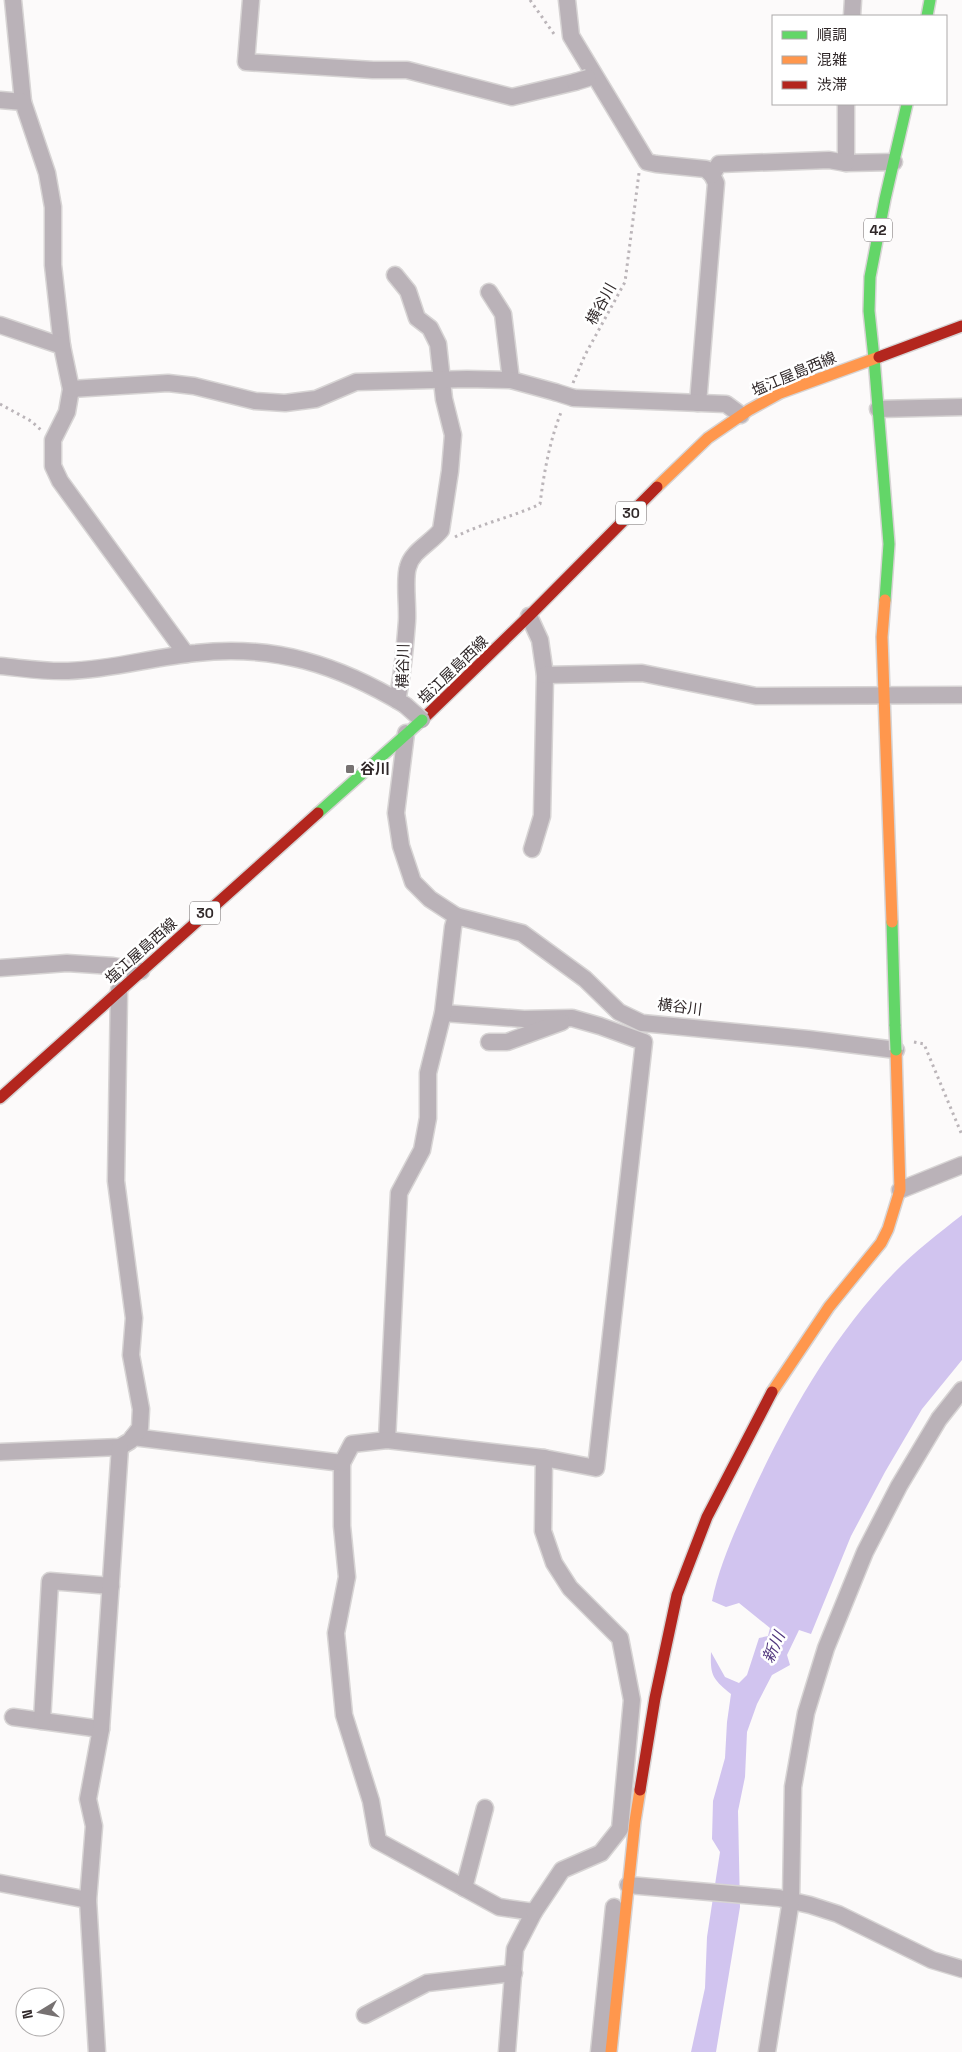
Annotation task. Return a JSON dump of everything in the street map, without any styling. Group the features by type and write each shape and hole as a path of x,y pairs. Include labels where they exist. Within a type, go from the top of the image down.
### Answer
{"street":[{"path":"13,0 23,102 47,173 53,207 53,265 62,346 71,389 67,412 52,440 53,466 60,481 186,654"},
{"path":"251,0 246,62 373,70 407,70 512,97 586,78"},
{"path":"567,0 571,36 586,78 647,162 706,169 712,175 716,184 698,403"},
{"path":"852,15 853,0"},
{"path":"927,15 930,0"},
{"path":"0,100 23,102"},
{"path":"846,105 846,163"},
{"name":"42","path":"874,358 869,310 870,277 907,105"},
{"path":"712,175 719,164 829,160 846,163 894,162"},
{"path":"394,275 408,292 417,318 430,328 438,344 441,380 453,435 450,471 441,530 435,538 417,552 408,567 407,620 401,703 413,728 396,813 401,846 413,882 430,899 456,916 522,933 585,979 619,1012 642,1023"},
{"path":"489,292 503,314 511,380"},
{"path":"0,325 62,346"},
{"name":"塩江屋島西線","path":"0,1098 413,728 529,616 677,466 708,438 780,393 962,326"},
{"path":"611,2052 635,1885 635,1821 659,1679 677,1596 707,1517 775,1384 828,1308 881,1243 892,1220 900,1190 901,1045 895,1026 882,637 889,544 874,358"},
{"path":"71,389 168,383 194,386 255,401 285,403 316,399 356,382 511,380 566,396 726,404 741,416"},
{"path":"878,410 962,407"},
{"path":"529,616 540,640 545,675 542,816 532,849"},
{"path":"0,666 68,671 108,668 186,654 228,650 282,654 334,669 364,682 401,703"},
{"path":"545,675 642,673 756,696 962,695"},
{"path":"387,1440 399,1194 422,1150 428,1118 428,1073 443,1013 453,927 456,916"},
{"path":"0,968 67,963 113,966 141,971"},
{"path":"0,1452 120,1447 133,1437 140,1428 141,1409 131,1355 134,1318 116,1181 119,990"},
{"path":"443,1013 524,1018 572,1018 644,1042 596,1468 544,1458 387,1440 352,1444 342,1463 342,1526 347,1577 336,1633 344,1715 371,1801 378,1841 499,1907 534,1912"},
{"path":"489,1042 507,1042 586,1014 610,1020 808,1039 901,1045"},
{"path":"900,1190 960,1166"},
{"path":"767,2052 785,1899 792,1787 806,1713 826,1648 865,1552 899,1486 939,1419 962,1390"},
{"path":"133,1437 342,1463"},
{"path":"97,2052 88,1900 94,1826 88,1799 101,1729 120,1447"},
{"path":"507,2052 516,1949 534,1912 562,1870 601,1853 620,1829 632,1700 620,1638 570,1588 554,1563 543,1530 544,1458"},
{"path":"42,1721 50,1581 111,1586"},
{"path":"13,1717 101,1729"},
{"path":"464,1888 485,1808"},
{"path":"0,1882 88,1900"},
{"path":"635,1885 785,1899 838,1914 932,1960 962,1969"},
{"path":"599,2052 614,1907"},
{"path":"365,2015 427,1983 514,1973"}],"path":[{"path":"530,0 556,36"},
{"name":"横谷川","path":"448,540 470,529 523,512 540,504 544,477 557,422 566,396 585,355 625,282 639,171"},
{"path":"0,404 31,421 52,440"},
{"path":"901,1045 924,1044 962,1135"}],"water":[{"name":"新川","path":"962,1215 962,1360 922,1409 885,1472 851,1536 811,1634 799,1630 787,1655 790,1665 772,1675 757,1704 747,1732 745,1777 738,1811 740,1907 716,2052 691,2052 705,1988 707,1937 720,1852 712,1839 713,1801 725,1758 731,1694 716,1680 712,1672 711,1652 725,1677 739,1683 747,1675 759,1638 768,1636 770,1628 739,1603 726,1607 712,1601 724,1559 767,1462 797,1405 832,1350 871,1298 893,1274"}],"traffic: fast":[{"path":"927,15 930,0"},
{"path":"874,358 869,311 870,277 885,199 907,105"},
{"path":"874,358 889,544 885,600"},
{"path":"411,730 422,720"},
{"path":"318,813 411,730"},
{"path":"892,922 895,1026"},
{"path":"895,1026 896,1050"}],"traffic: slow":[{"path":"657,487 708,438 749,410 780,393 879,357"},
{"path":"885,600 882,637 892,922"},
{"path":"772,1392 829,1307 881,1243 888,1229 900,1190 896,1050"},
{"path":"611,2052 635,1821 640,1790"}],"traffic: jam":[{"path":"879,357 962,326"},
{"path":"422,720 657,487"},
{"path":"0,1098 318,813"},
{"path":"640,1790 655,1698 677,1595 707,1517 772,1392"}],"place":[{"name":"谷川","path":"350,769"}]}
